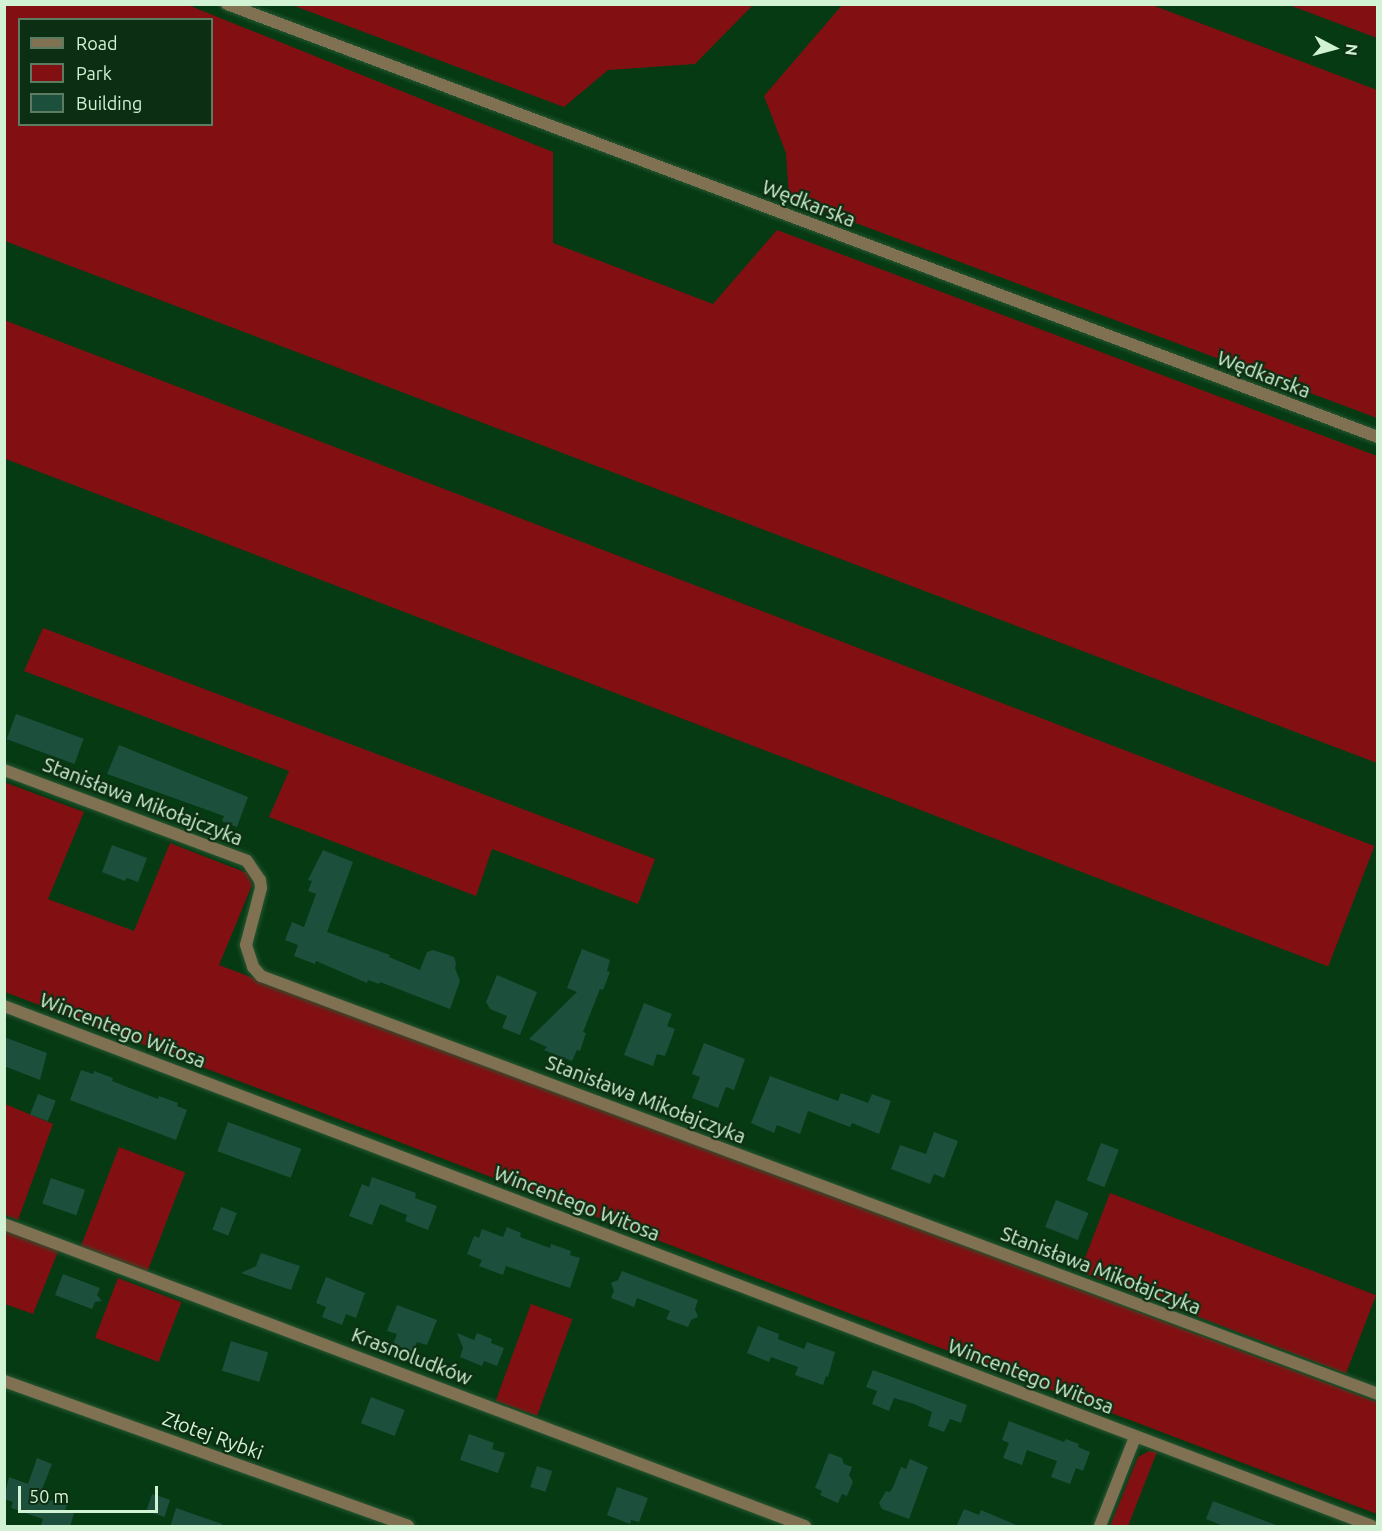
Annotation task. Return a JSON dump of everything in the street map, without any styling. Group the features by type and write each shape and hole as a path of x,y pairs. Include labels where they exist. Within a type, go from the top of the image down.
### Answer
{"street":[{"name":"Wędkarska","path":"226,4 1377,437"},
{"name":"Stanisława Mikołajczyka","path":"4,770 248,861 260,879 261,888 246,945 253,967 261,976 1377,1394"},
{"name":"Wincentego Witosa","path":"4,1006 1372,1527"},
{"name":"Krasnoludków","path":"4,1224 805,1527"},
{"name":"Złotej Rybki","path":"4,1381 408,1527"},
{"path":"1100,1527 1135,1437"}],"green space":[{"path":"843,4 1152,5 1377,90 1377,418 789,198 786,153 764,96"},
{"path":"4,5 188,5 553,152 553,243 713,304 777,230 1377,456 1377,763 5,241"},
{"path":"292,5 753,5 695,64 608,70 564,107"},
{"path":"1289,5 1377,5 1377,38"},
{"path":"4,320 1374,846 1328,967 4,458"},
{"path":"43,628 655,859 638,904 492,849 476,896 269,817 289,771 24,671"},
{"path":"4,782 84,812 48,899 134,931 170,843 247,873 252,885 219,965 1377,1402 1377,1514 5,992"},
{"path":"5,1104 53,1124 18,1220 5,1215"},
{"path":"119,1147 185,1172 147,1271 81,1246"},
{"path":"1110,1193 1376,1295 1346,1374 1080,1271"},
{"path":"4,1229 59,1249 33,1314 5,1304"},
{"path":"118,1278 181,1302 159,1362 95,1338"},
{"path":"531,1304 572,1319 537,1416 496,1401"},
{"path":"1149,1451 1157,1452 1128,1526 1110,1526 1138,1457"}],"building":[{"path":"16,714 84,739 74,764 7,739"},
{"path":"119,745 248,797 237,827 222,821 224,816 107,774"},
{"path":"112,845 147,858 138,882 127,878 125,881 102,872"},
{"path":"323,850 353,862 327,932 390,955 389,957 420,970 427,952 433,950 454,957 460,981 450,1009 380,982 379,984 368,980 367,983 316,961 315,964 294,956 298,945 285,940 292,922 304,927 316,894 308,891 312,881 308,880"},
{"path":"582,949 610,960 607,971 610,972 603,990 600,989 583,1032 586,1033 580,1051 577,1050 572,1061 544,1050 547,1047 529,1039 577,992 567,988"},
{"path":"497,975 537,992 520,1035 502,1028 507,1016 490,1009 486,1002"},
{"path":"644,1003 672,1014 667,1026 675,1029 665,1056 657,1054 653,1066 624,1055"},
{"path":"4,1037 47,1053 40,1080 4,1066"},
{"path":"704,1043 745,1059 734,1090 726,1087 718,1108 692,1098 700,1077 692,1074"},
{"path":"81,1070 93,1074 94,1071 113,1078 112,1081 158,1099 159,1096 178,1103 177,1106 187,1110 176,1140 70,1100"},
{"path":"770,1076 838,1101 841,1093 868,1103 872,1094 891,1101 879,1134 852,1123 850,1127 808,1111 800,1134 777,1125 774,1133 751,1123"},
{"path":"38,1094 56,1101 48,1121 30,1115"},
{"path":"228,1122 301,1149 291,1178 217,1151"},
{"path":"934,1132 958,1141 944,1178 934,1174 930,1184 891,1169 900,1145 926,1154"},
{"path":"1101,1143 1119,1150 1104,1187 1087,1180"},
{"path":"372,1177 416,1193 415,1198 437,1206 428,1230 405,1221 407,1215 380,1204 372,1225 349,1216 362,1184 369,1187"},
{"path":"51,1178 85,1190 76,1215 42,1204"},
{"path":"1056,1200 1088,1213 1078,1240 1045,1227"},
{"path":"221,1207 237,1213 228,1235 212,1229"},
{"path":"507,1227 521,1233 520,1237 550,1248 551,1244 571,1251 570,1255 580,1258 570,1288 506,1266 503,1275 479,1266 482,1260 467,1254 474,1236 479,1238 482,1229 503,1237"},
{"path":"261,1253 300,1266 291,1290 241,1273 256,1266"},
{"path":"622,1271 698,1300 695,1309 698,1317 691,1320 688,1327 666,1319 670,1311 637,1298 634,1307 611,1298 614,1291 611,1283 618,1280"},
{"path":"63,1274 100,1288 97,1295 102,1301 95,1302 92,1309 55,1295"},
{"path":"326,1277 365,1293 356,1318 346,1314 342,1325 322,1317 326,1307 316,1303"},
{"path":"397,1305 437,1320 427,1345 417,1342 413,1352 393,1344 397,1334 387,1331"},
{"path":"758,1326 779,1334 778,1339 804,1349 807,1342 835,1352 828,1377 826,1376 823,1385 795,1375 798,1367 771,1357 769,1362 747,1353"},
{"path":"457,1333 474,1340 477,1333 492,1339 491,1343 504,1348 497,1366 484,1361 482,1366 460,1357 463,1348"},
{"path":"231,1341 268,1352 259,1382 222,1371"},
{"path":"873,1370 967,1405 961,1423 950,1419 944,1432 928,1426 932,1412 914,1404 894,1398 889,1411 872,1404 877,1391 866,1387"},
{"path":"371,1397 405,1410 395,1436 361,1423"},
{"path":"1009,1421 1064,1442 1066,1439 1079,1444 1078,1447 1090,1452 1083,1471 1076,1468 1070,1484 1051,1477 1057,1461 1027,1450 1022,1465 1003,1458 1009,1443 1002,1440"},
{"path":"469,1434 494,1443 492,1449 505,1453 498,1473 460,1460"},
{"path":"829,1453 842,1458 844,1464 852,1467 849,1475 853,1482 847,1496 842,1494 838,1503 820,1495 822,1491 815,1488"},
{"path":"37,1458 52,1464 39,1497 67,1505 65,1510 74,1513 70,1527 40,1527 43,1519 11,1508 13,1502 4,1499 9,1477 28,1484"},
{"path":"910,1459 928,1467 909,1519 882,1509 879,1503 886,1491 890,1492 901,1467 906,1469"},
{"path":"537,1466 552,1471 545,1492 530,1487"},
{"path":"617,1487 648,1498 639,1522 631,1520 630,1524 607,1515"},
{"path":"152,1494 170,1500 165,1517 146,1511"},
{"path":"1213,1501 1276,1525 1276,1527 1226,1527 1206,1519"},
{"path":"176,1508 222,1524 222,1527 170,1527"},
{"path":"964,1509 979,1515 981,1510 1021,1527 956,1527"}]}
